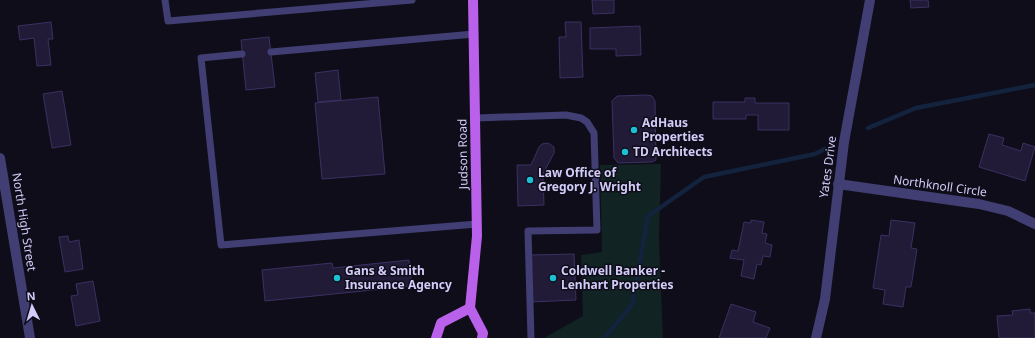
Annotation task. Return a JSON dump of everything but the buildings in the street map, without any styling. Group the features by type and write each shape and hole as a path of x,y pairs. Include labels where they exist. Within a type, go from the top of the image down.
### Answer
{"main road":[{"name":"Judson Road","path":"470,308 476,254 477,224 473,0"},
{"path":"436,338 441,323 470,308 483,333 482,338"}],"street":[{"name":"Yates Drive","path":"816,338 825,299 844,142 870,0"},
{"name":"North High Street","path":"0,158 2,178 30,338"},
{"name":"Northknoll Circle","path":"838,184 979,204 1008,211 1035,224"}],"lane":[{"path":"165,0 168,21 412,0"},
{"path":"271,52 474,34"},
{"path":"242,54 201,58 221,245 477,224"},
{"path":"476,118 566,115 581,118 587,122 594,132 597,230 528,231 531,338"}],"shaded area":[{"path":"661,164 659,240 663,338 544,338 583,316 581,255 602,252 600,165"}],"waterway":[{"path":"868,128 916,108 1035,85"},
{"path":"604,338 632,305 648,216 704,177 815,154 825,149"}],"place":[{"name":"AdHaus Properties","path":"634,130"},
{"name":"TD Architects","path":"625,152"},
{"name":"Law Office of Gregory J. Wright","path":"530,180"},
{"name":"Gans & Smith Insurance Agency","path":"337,278"},
{"name":"Coldwell Banker - Lenhart Properties","path":"553,278"}]}
